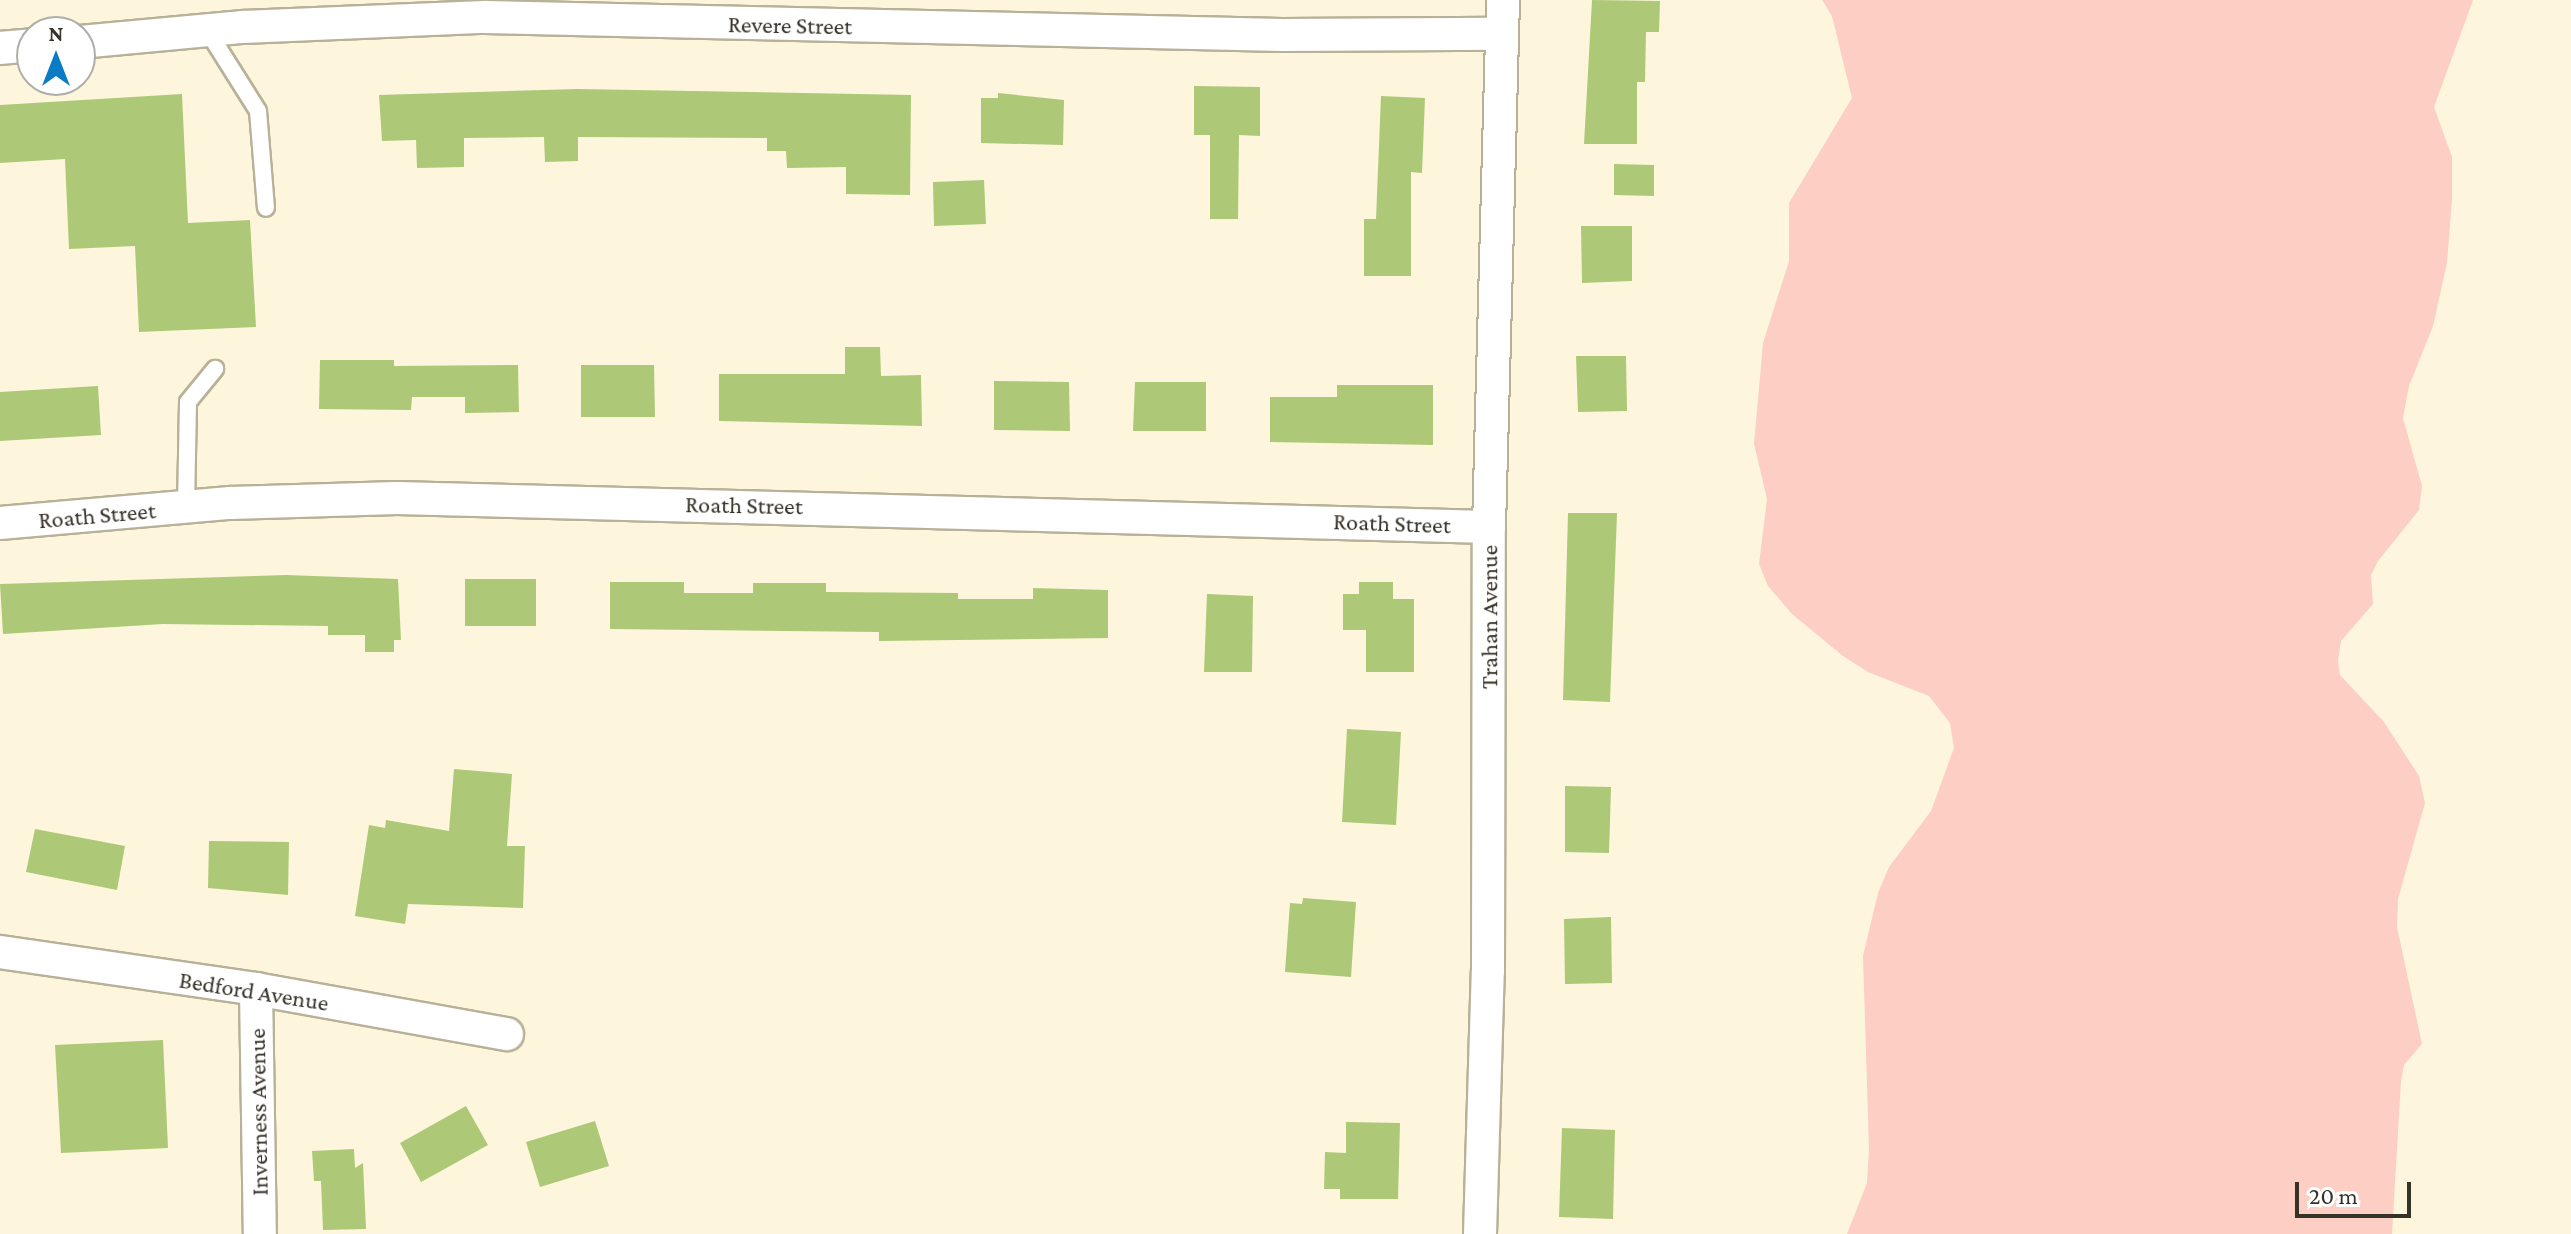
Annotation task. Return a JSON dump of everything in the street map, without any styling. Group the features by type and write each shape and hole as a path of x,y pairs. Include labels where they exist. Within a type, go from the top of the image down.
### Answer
{"street":[{"name":"Trahan Avenue","path":"1480,1234 1488,971 1489,527 1503,0"},
{"name":"Revere Street","path":"96,40 207,30 485,17 1282,35 1501,34"},
{"name":"Roath Street","path":"0,523 186,507 412,498 1251,517 1489,527"},
{"name":"Bedford Avenue","path":"0,952 256,989 507,1034"},
{"name":"Inverness Avenue","path":"256,989 260,1234"}],"lane":[{"path":"207,30 258,111 266,208"},
{"path":"186,507 188,402 215,369"}],"shaded area":[{"path":"1822,0 2473,0 2434,107 2452,157 2452,199 2447,263 2433,326 2409,386 2403,418 2422,486 2419,510 2378,561 2371,575 2373,604 2341,641 2338,661 2340,675 2384,722 2419,776 2425,803 2398,899 2397,927 2422,1044 2404,1065 2401,1081 2392,1234 1847,1234 1867,1183 1869,1148 1863,956 1878,893 1889,867 1931,811 1954,748 1950,723 1929,696 1868,672 1843,656 1792,614 1768,586 1759,564 1767,499 1754,444 1763,343 1789,261 1789,203 1852,98 1832,16"}],"building":[{"path":"1592,0 1660,1 1659,32 1646,32 1645,82 1637,82 1637,144 1584,144"},
{"path":"1194,86 1260,87 1260,136 1239,135 1238,219 1210,219 1210,135 1194,135"},
{"path":"577,89 911,95 910,195 846,194 846,167 787,168 786,151 767,151 767,138 578,137 578,161 545,162 544,137 464,138 464,167 417,168 416,140 382,141 379,95"},
{"path":"998,93 1064,100 1063,145 981,143 981,98 998,98"},
{"path":"182,94 188,223 250,220 256,327 139,332 135,246 69,249 65,159 0,163 0,105"},
{"path":"1381,96 1425,98 1422,173 1411,172 1411,276 1364,276 1364,219 1376,219"},
{"path":"1614,164 1654,165 1654,196 1614,195"},
{"path":"984,180 986,224 934,226 933,182"},
{"path":"1581,226 1632,226 1632,281 1582,283"},
{"path":"845,347 880,347 881,376 921,375 922,426 719,421 719,374 845,374"},
{"path":"1576,356 1626,356 1627,411 1578,412"},
{"path":"320,360 394,360 394,366 518,365 519,412 465,413 465,397 412,397 411,410 319,409"},
{"path":"581,365 654,365 655,417 581,417"},
{"path":"994,381 1069,382 1070,431 994,430"},
{"path":"1135,382 1206,382 1206,431 1133,431"},
{"path":"1337,385 1433,385 1433,445 1270,442 1270,397 1337,397"},
{"path":"98,386 101,435 0,441 0,392"},
{"path":"1568,513 1617,513 1610,702 1563,700"},
{"path":"286,575 398,579 401,640 394,640 394,652 365,652 365,635 328,635 328,626 163,624 3,634 0,584"},
{"path":"465,579 536,579 536,626 465,626"},
{"path":"610,582 684,582 684,593 753,593 753,583 826,583 826,592 958,593 958,599 1033,599 1033,588 1108,590 1108,638 879,641 879,632 610,629"},
{"path":"1359,582 1393,582 1393,599 1414,599 1414,672 1366,672 1366,630 1343,630 1343,594 1359,594"},
{"path":"1207,594 1253,596 1252,672 1204,672"},
{"path":"1347,729 1401,732 1396,825 1342,822"},
{"path":"454,769 512,774 507,846 525,846 523,908 408,904 405,924 355,916 369,825 385,828 386,820 449,831"},
{"path":"1565,786 1611,787 1609,853 1565,852"},
{"path":"35,829 125,846 117,890 26,872"},
{"path":"209,841 289,842 288,895 208,888"},
{"path":"1303,898 1356,902 1351,977 1285,972 1290,903 1302,904"},
{"path":"1611,917 1612,983 1565,984 1564,919"},
{"path":"163,1040 168,1148 61,1153 55,1045"},
{"path":"466,1106 488,1145 421,1182 400,1143"},
{"path":"595,1121 609,1166 540,1187 526,1142"},
{"path":"1346,1122 1400,1123 1398,1199 1340,1199 1340,1189 1324,1189 1325,1152 1346,1153"},
{"path":"1562,1128 1615,1130 1613,1219 1559,1217"},
{"path":"354,1149 355,1168 363,1163 366,1229 323,1230 321,1181 314,1181 312,1151"}]}
